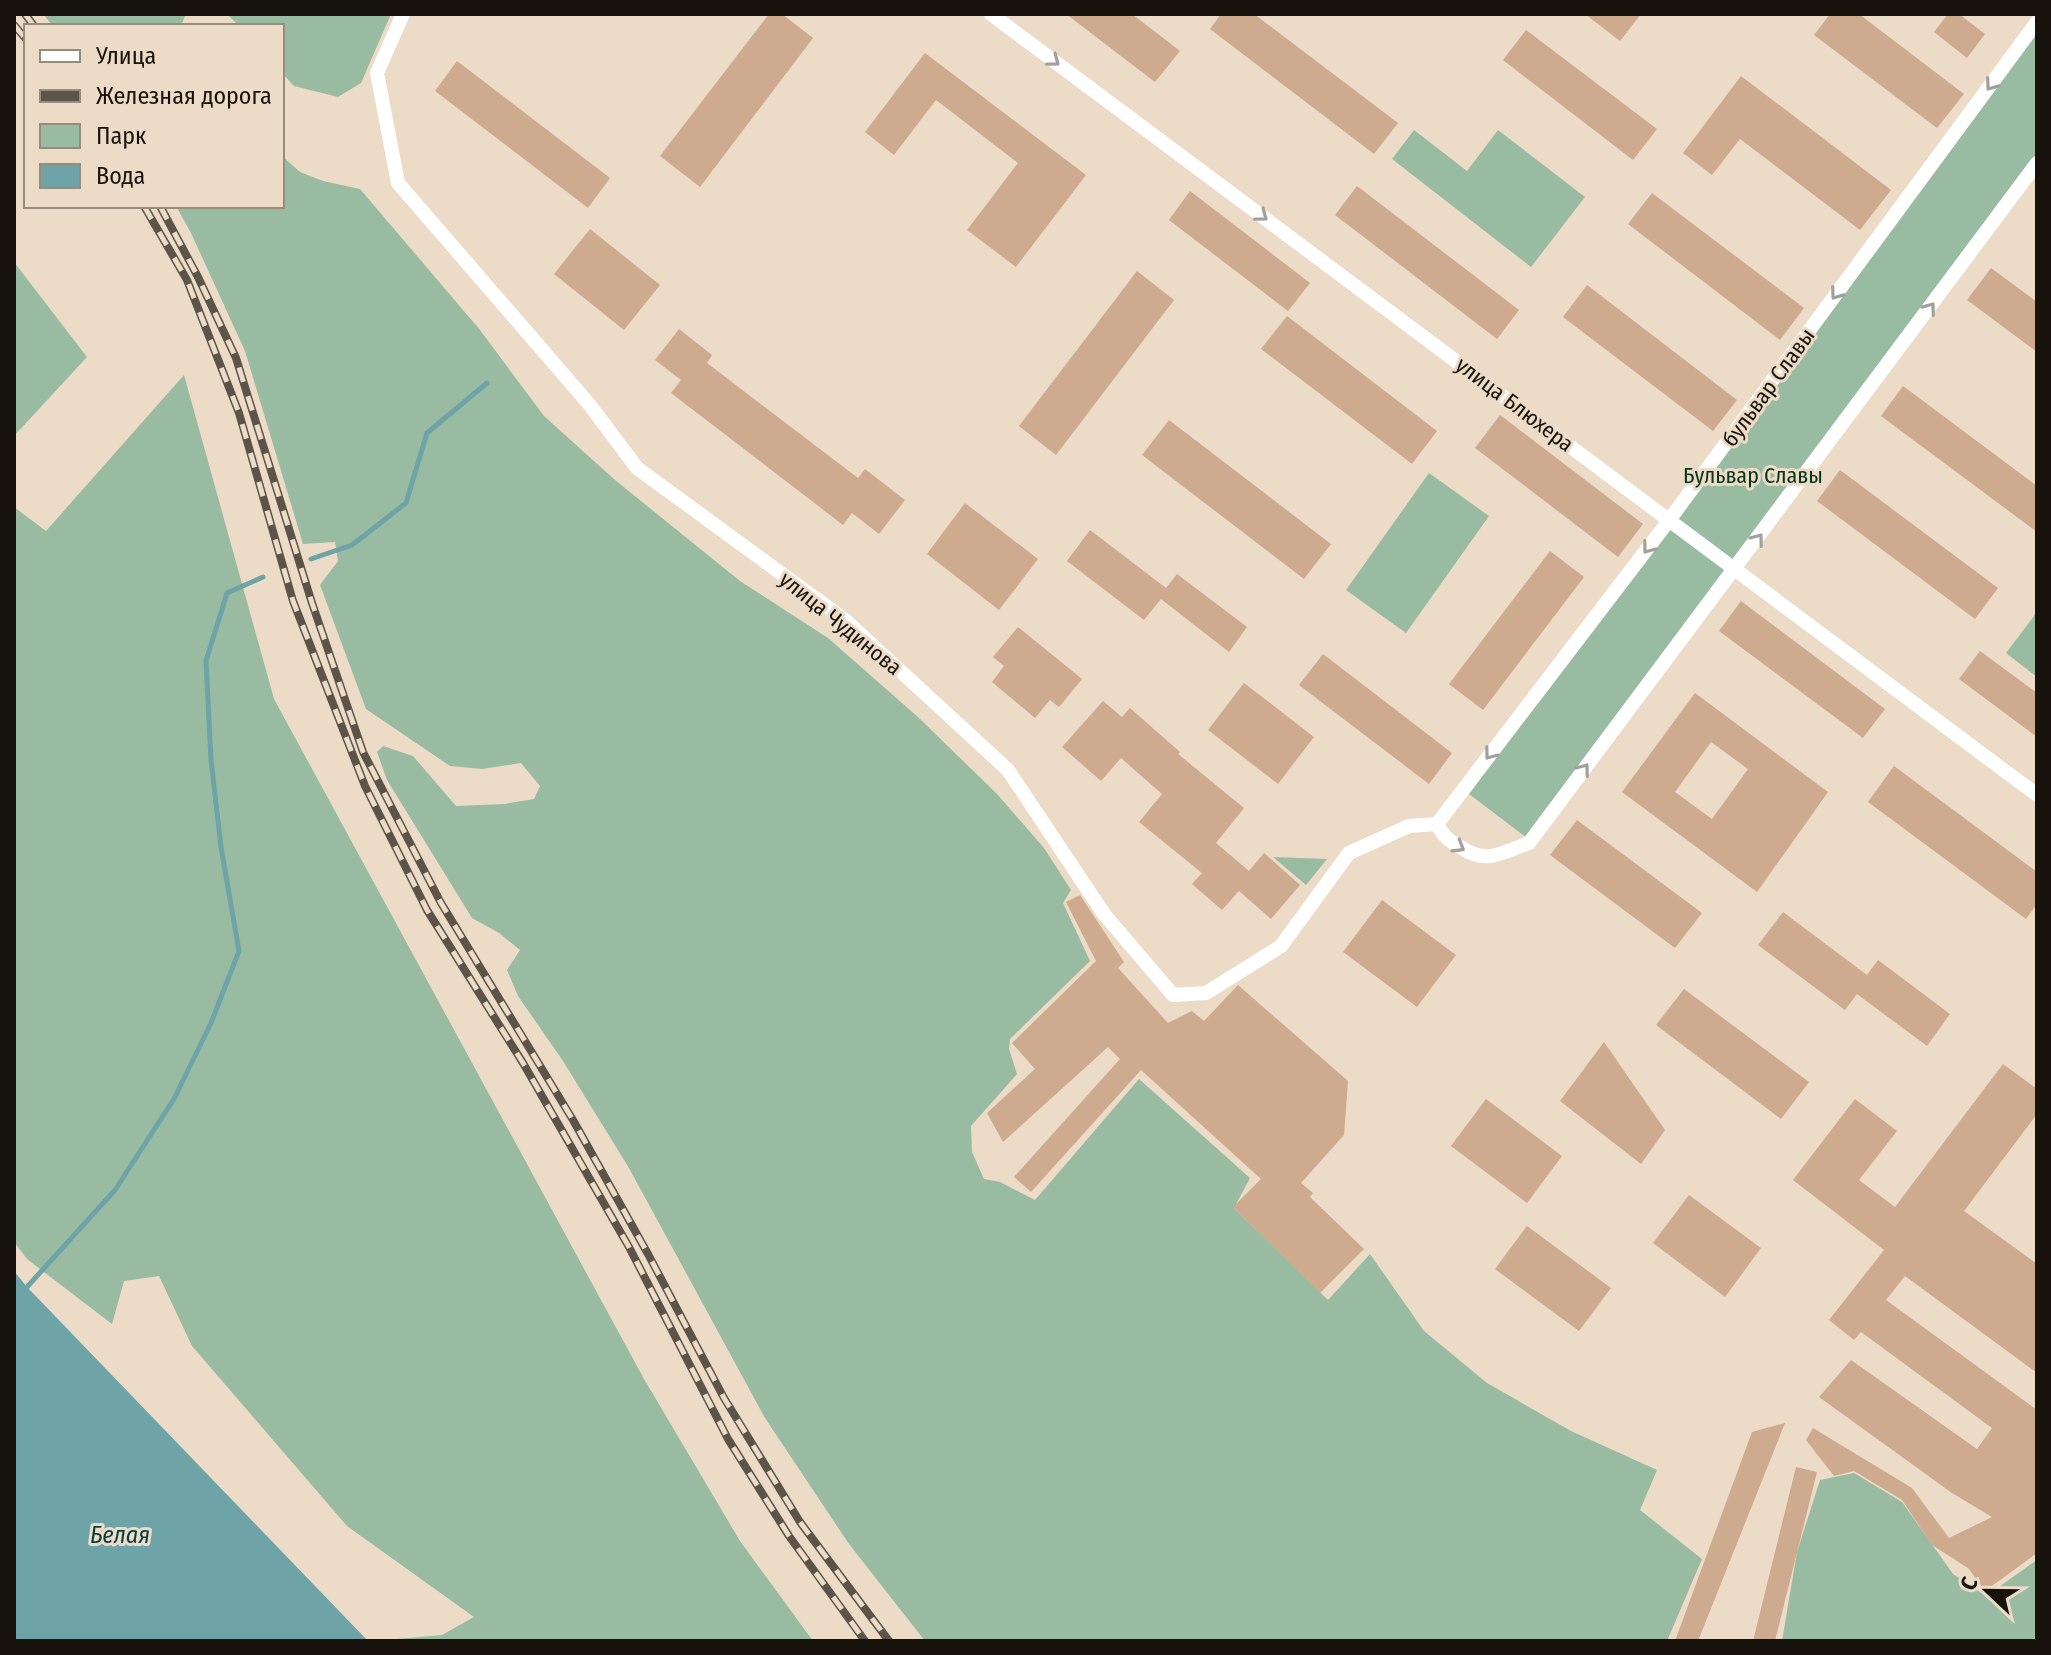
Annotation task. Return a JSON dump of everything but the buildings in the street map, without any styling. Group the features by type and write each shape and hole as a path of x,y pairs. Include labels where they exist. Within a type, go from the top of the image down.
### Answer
{"street":[{"name":"улица Чудинова","path":"403,14 377,73 398,183 589,404 637,468 845,620 1008,770 1104,914 1173,995 1206,993 1281,946 1349,853 1409,826 1437,824"},
{"name":"улица Блюхера","path":"991,14 2037,795"},
{"name":"бульвар Славы","path":"1437,824 1670,519 2037,22"},
{"path":"1437,824 1444,838 1478,857 1529,843 2037,163"}],"green space":[{"path":"43,14 186,14 182,24 51,24"},
{"path":"227,14 391,14 361,83 338,97 294,86 284,75 284,24 237,24"},
{"name":"Бульвар Славы","path":"2037,32 2037,155 1527,838 1469,794"},
{"path":"1414,130 1467,171 1498,130 1585,197 1531,267 1392,159"},
{"path":"284,158 300,172 360,189 480,330 544,416 615,480 740,581 828,638 919,718 997,794 1044,848 1071,890 1063,903 1090,961 1010,1039 1009,1049 1017,1074 971,1126 972,1152 984,1179 1000,1182 1035,1200 1139,1079 1250,1178 1234,1208 1328,1300 1370,1254 1424,1331 1487,1383 1571,1431 1657,1470 1640,1510 1702,1559 1667,1641 925,1641 849,1544 765,1418 629,1168 563,1061 518,996 507,970 520,950 499,933 472,918 387,780 377,752 383,746 413,756 456,806 534,799 540,786 521,763 482,769 450,766 366,709 320,585 338,561 335,542 303,544 245,351 177,208 284,208"},
{"path":"14,262 87,357 14,436"},
{"path":"184,375 274,699 644,1379 740,1541 813,1641 399,1641 397,1639 442,1635 474,1617 347,1526 192,1346 159,1276 124,1281 112,1324 27,1259 14,1242 14,507 46,531"},
{"path":"1429,473 1489,516 1406,633 1346,590"},
{"path":"2037,612 2037,677 2006,653"},
{"path":"1273,857 1327,859 1306,885"},
{"path":"1854,1473 1902,1502 1953,1574 1986,1596 2037,1560 2037,1641 1782,1641 1797,1552 1820,1480"}],"water":[{"name":"Белая","path":"14,1271 27,1287 368,1641 14,1641"}],"waterway":[{"path":"311,559 352,545 406,503 427,433 487,383"},
{"path":"27,1287 115,1190 174,1099 211,1023 239,951 221,847 211,760 206,661 227,593 263,577"}],"railway":[{"path":"25,14 32,24"},
{"path":"14,25 24,37"},
{"path":"145,208 187,280 239,413 293,601 365,786 427,910 523,1063 629,1247 728,1439 789,1536 865,1641"},
{"path":"161,208 236,358 312,603 363,752 441,903 573,1120 724,1398 800,1522 889,1641"}]}
